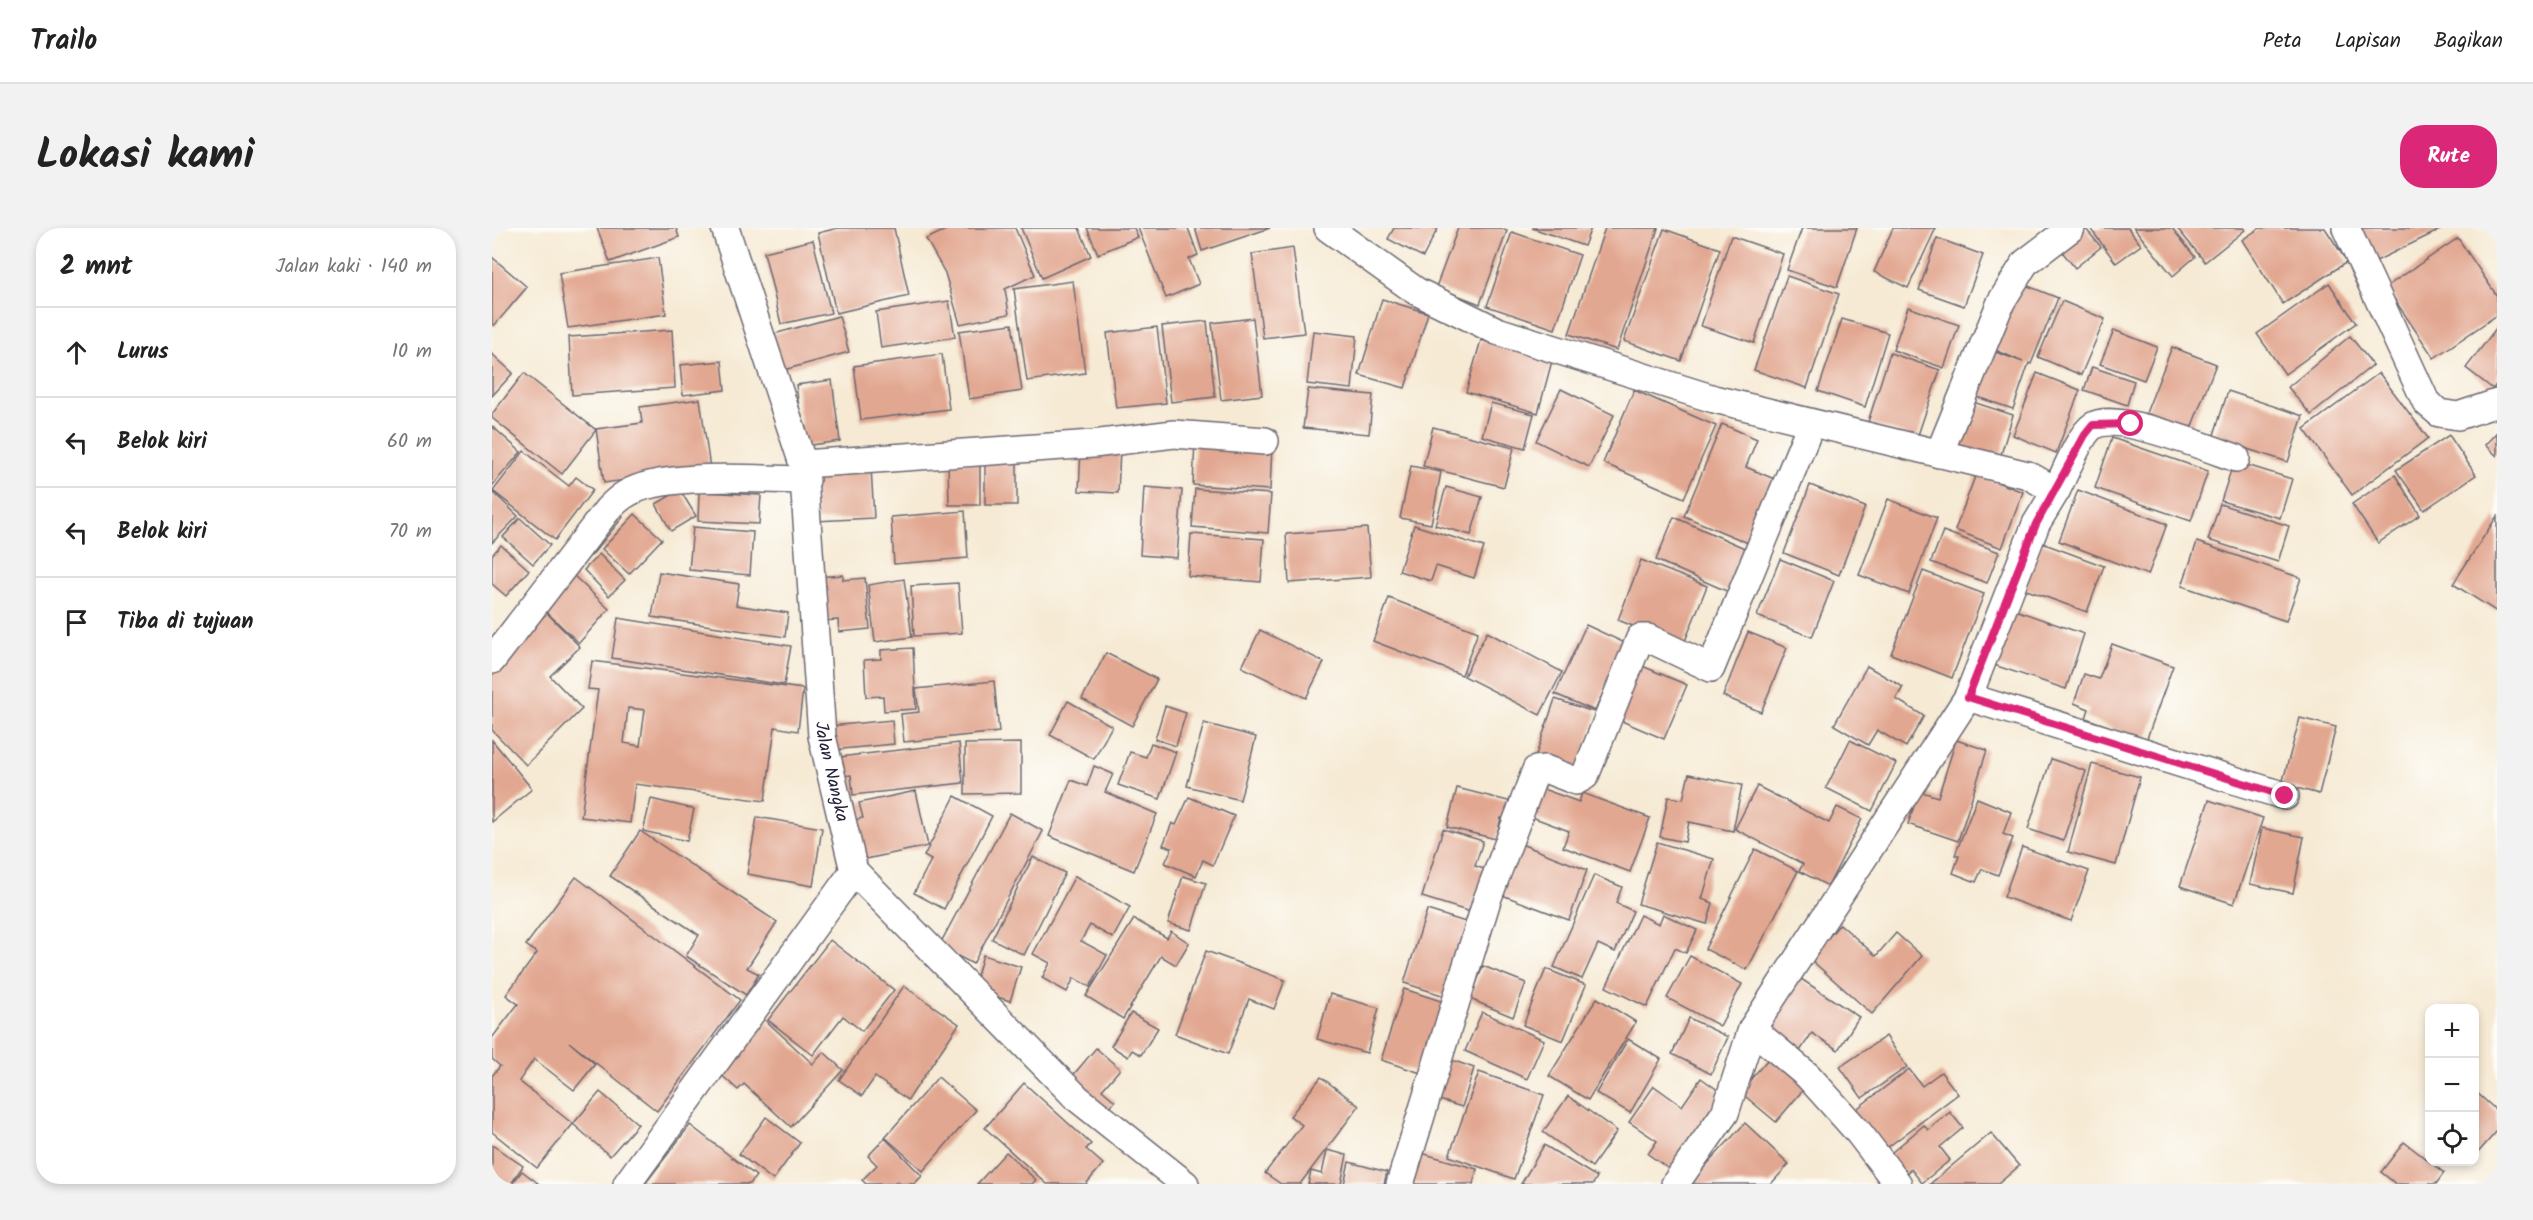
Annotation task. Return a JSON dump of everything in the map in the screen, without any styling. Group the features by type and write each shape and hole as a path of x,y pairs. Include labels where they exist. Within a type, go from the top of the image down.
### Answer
{"street":[{"name":"Jalan Nangka","path":"724,228 804,472 822,736 854,871"},
{"path":"1328,228 1416,291 1497,331 1714,399 2028,475 2056,491"},
{"path":"1939,454 2001,302 2025,263 2071,228"},
{"path":"2346,228 2426,402 2439,413 2458,416 2497,403"},
{"path":"1400,1184 1486,900 1536,770 1545,769 1575,781 1585,776 1640,638 1648,638 1711,668 1811,424"},
{"path":"1675,1184 1725,1113 1752,1029 1968,697 2036,524 2085,435 2093,425 2131,424 2236,458"},
{"path":"492,660 608,509 626,493 653,484 804,472 1174,434 1265,441"},
{"path":"1968,697 2285,796"},
{"path":"627,1184 854,871 1077,1098 1185,1184"},
{"path":"1752,1029 1808,1077 1859,1133 1898,1184"}],"building":[{"path":"597,228 676,228 679,237 610,262"},
{"path":"838,228 894,228 909,296 836,313 818,233"},
{"path":"950,228 1015,228 1035,275 1005,289 1009,314 960,324 945,273 926,239"},
{"path":"1021,228 1079,228 1091,256 1042,278"},
{"path":"1087,228 1134,228 1138,237 1098,254"},
{"path":"1138,228 1188,228 1198,255 1189,259 1199,284 1166,298"},
{"path":"1195,228 1270,228 1202,251"},
{"path":"1394,228 1438,228 1423,257 1388,239"},
{"path":"1458,228 1500,228 1507,231 1480,304 1436,287"},
{"path":"1532,228 1591,228 1584,246"},
{"path":"1605,228 1658,228 1617,350 1569,334"},
{"path":"1802,228 1857,228 1837,287 1787,270"},
{"path":"1893,228 1936,228 1908,288 1874,272"},
{"path":"2077,228 2085,228 2101,247 2075,268 2056,244"},
{"path":"2090,228 2128,228 2141,245 2116,263"},
{"path":"2134,228 2172,228 2195,257 2173,276"},
{"path":"2177,228 2243,228 2245,230 2205,262"},
{"path":"2260,228 2325,228 2347,262 2283,304 2242,240"},
{"path":"2355,228 2444,228 2372,263"},
{"path":"1664,229 1720,249 1681,361 1624,341"},
{"path":"1512,232 1580,255 1555,329 1487,306"},
{"path":"1731,236 1783,254 1754,343 1701,326"},
{"path":"1937,238 1983,255 1964,306 1919,290"},
{"path":"2458,238 2497,296 2497,315 2434,358 2386,287"},
{"path":"813,240 831,313 781,324 764,252"},
{"path":"1293,248 1304,333 1263,338 1252,254"},
{"path":"492,257 527,287 494,326 492,324"},
{"path":"658,258 666,314 568,328 559,273"},
{"path":"1787,276 1839,294 1807,388 1754,370"},
{"path":"1073,281 1085,373 1027,381 1014,289"},
{"path":"2018,282 2058,298 2031,364 2029,363 2013,409 1971,395 1987,349 2023,362 1991,348"},
{"path":"2329,283 2356,323 2285,374 2257,334"},
{"path":"1382,299 1428,313 1405,388 1359,375"},
{"path":"949,301 955,337 881,348 876,312"},
{"path":"2062,301 2105,319 2081,375 2038,357"},
{"path":"1908,307 1959,325 1944,368 1893,350"},
{"path":"839,316 849,352 780,371 770,335"},
{"path":"1253,318 1262,395 1221,400 1212,323"},
{"path":"1842,319 1888,333 1865,407 1818,391"},
{"path":"1207,321 1215,397 1171,402 1162,326"},
{"path":"1012,324 1022,391 969,399 959,331"},
{"path":"1157,327 1166,403 1116,408 1107,333"},
{"path":"2497,327 2497,383 2493,389 2466,368"},
{"path":"672,330 675,388 572,395 569,337"},
{"path":"2114,330 2157,347 2144,380 2100,364"},
{"path":"1313,331 1357,336 1352,389 1307,384"},
{"path":"2350,336 2373,365 2311,415 2288,387"},
{"path":"1481,340 1552,361 1538,413 1466,392"},
{"path":"2172,347 2216,364 2190,431 2146,413"},
{"path":"1890,353 1940,370 1917,438 1868,422"},
{"path":"492,354 513,373 492,396"},
{"path":"942,354 949,409 861,420 854,366"},
{"path":"722,361 725,390 683,395 680,365"},
{"path":"2092,367 2134,381 2127,405 2084,390"},
{"path":"524,373 596,430 562,474 492,418 492,414"},
{"path":"2037,373 2080,390 2056,453 2013,435"},
{"path":"2379,373 2428,438 2352,495 2304,429"},
{"path":"832,380 840,441 804,446 796,385"},
{"path":"1308,389 1373,395 1369,434 1303,428"},
{"path":"1561,389 1614,415 1589,467 1536,441"},
{"path":"1634,390 1716,426 1684,498 1603,463"},
{"path":"2228,391 2303,416 2288,462 2213,438"},
{"path":"700,399 710,468 604,483 596,429 642,423 640,407"},
{"path":"1967,400 2013,415 1999,461 1951,445"},
{"path":"1491,403 1534,414 1525,448 1482,436"},
{"path":"1722,424 1757,439 1746,467 1779,481 1753,545 1684,516"},
{"path":"492,426 521,452 492,486"},
{"path":"1433,427 1514,448 1504,487 1423,466"},
{"path":"2497,432 2497,456 2485,445"},
{"path":"2449,435 2476,475 2424,510 2396,470"},
{"path":"2112,438 2208,471 2191,521 2095,488"},
{"path":"1195,441 1272,446 1270,490 1193,485"},
{"path":"1081,447 1120,449 1118,493 1079,491"},
{"path":"524,451 569,486 576,477 593,490 555,540 493,491"},
{"path":"985,459 1017,459 1017,505 985,505"},
{"path":"2234,461 2292,479 2280,518 2221,501"},
{"path":"980,462 980,505 949,505 948,463"},
{"path":"1411,466 1441,472 1431,524 1400,518"},
{"path":"871,467 874,518 816,521 814,470"},
{"path":"1976,474 2023,492 2002,548 1955,530"},
{"path":"2395,475 2420,515 2378,543 2352,504"},
{"path":"1810,485 1865,507 1839,575 1784,553"},
{"path":"1144,487 1182,490 1177,558 1140,555"},
{"path":"1446,487 1482,497 1471,535 1435,525"},
{"path":"1195,489 1271,494 1268,533 1192,527"},
{"path":"680,490 696,516 671,531 656,504"},
{"path":"2078,490 2167,524 2148,575 2059,541"},
{"path":"492,491 518,516 492,543"},
{"path":"699,492 761,495 759,524 698,521"},
{"path":"1888,499 1937,518 1909,594 1859,575"},
{"path":"2220,504 2289,526 2278,562 2208,540"},
{"path":"613,509 623,517 591,556 581,548"},
{"path":"965,511 968,558 894,564 891,517"},
{"path":"635,514 662,539 629,574 602,549"},
{"path":"2497,516 2497,612 2453,584"},
{"path":"1674,517 1749,550 1731,593 1656,560"},
{"path":"520,518 550,545 533,564 503,537"},
{"path":"1414,525 1484,547 1474,578 1436,566 1431,581 1399,571"},
{"path":"693,527 753,532 750,575 689,570"},
{"path":"1367,528 1371,577 1289,583 1286,534"},
{"path":"1943,531 1999,552 1987,583 1931,562"},
{"path":"1191,534 1264,539 1261,582 1188,576"},
{"path":"2197,542 2301,578 2286,621 2182,586"},
{"path":"2042,543 2104,566 2087,612 2024,589"},
{"path":"501,545 529,570 506,596 492,584 492,555"},
{"path":"599,554 625,580 609,596 584,570"},
{"path":"1780,559 1834,581 1812,637 1757,616"},
{"path":"1641,560 1707,586 1683,646 1618,620"},
{"path":"1923,571 1984,594 1952,678 1891,654"},
{"path":"659,572 739,584 736,605 788,613 785,637 652,617"},
{"path":"571,573 609,609 579,643 540,606"},
{"path":"843,575 843,580 865,578 870,629 839,632 838,620 819,621 815,577"},
{"path":"904,579 912,637 875,642 868,585"},
{"path":"958,583 962,633 914,636 911,586"},
{"path":"1389,598 1478,632 1462,675 1373,641"},
{"path":"2012,609 2084,634 2066,689 1994,665"},
{"path":"547,613 580,647 550,676 582,709 526,765 492,730 492,668"},
{"path":"618,618 791,646 784,685 612,658"},
{"path":"1586,625 1625,643 1595,711 1555,694"},
{"path":"1260,630 1324,662 1306,698 1242,667"},
{"path":"1487,632 1562,672 1540,715 1464,676"},
{"path":"1748,632 1787,648 1761,712 1723,696"},
{"path":"2112,644 2173,666 2146,741 2086,718 2089,709 2074,703 2084,674 2099,679"},
{"path":"913,648 916,709 884,711 883,696 866,697 864,660 881,659 881,650"},
{"path":"1106,653 1157,679 1132,726 1082,699"},
{"path":"592,661 803,689 798,731 775,727 765,801 635,784 630,823 581,817 598,690 588,689","holes":["628,708 645,710 640,746 624,743"]},
{"path":"1633,662 1687,685 1664,739 1610,716"},
{"path":"1867,666 1903,687 1896,699 1924,716 1906,747 1877,730 1868,745 1834,725"},
{"path":"994,681 999,732 904,742 901,714 919,712 916,689"},
{"path":"1555,699 1597,713 1579,769 1536,755"},
{"path":"1068,701 1112,726 1094,759 1050,735"},
{"path":"1165,706 1186,713 1176,746 1155,739"},
{"path":"2300,718 2336,727 2319,794 2282,784"},
{"path":"892,720 894,744 832,750 830,726"},
{"path":"1204,723 1256,737 1240,800 1187,786"},
{"path":"492,740 532,789 492,822"},
{"path":"1850,740 1896,763 1872,811 1826,788"},
{"path":"1956,740 1987,750 1958,841 1908,824 1919,791 1938,797"},
{"path":"959,743 963,783 853,795 851,775 833,777 831,758"},
{"path":"1021,743 1021,793 965,794 965,744"},
{"path":"1151,743 1176,752 1160,799 1118,785 1130,752 1146,757"},
{"path":"2051,759 2086,771 2063,841 2028,829"},
{"path":"2092,764 2140,777 2116,865 2068,852"},
{"path":"1094,766 1113,774 1105,792 1157,814 1134,871 1049,836 1071,780 1087,786"},
{"path":"1689,774 1742,785 1733,831 1689,822 1685,842 1660,837 1668,797 1683,799"},
{"path":"1757,786 1829,823 1837,807 1862,819 1828,886 1799,871 1803,864 1735,829"},
{"path":"1457,788 1516,803 1512,821 1501,818 1496,839 1447,827"},
{"path":"1543,789 1579,802 1582,793 1650,818 1630,872 1563,847 1569,831 1532,817"},
{"path":"916,791 928,846 861,860 853,820 863,818 859,803"},
{"path":"955,796 992,816 944,909 914,893 931,860 924,856"},
{"path":"1189,797 1234,816 1213,865 1203,860 1196,876 1165,863 1172,848 1163,845 1172,823 1176,825"},
{"path":"1977,798 2011,812 2003,834 2013,838 1998,875 1982,869 1976,882 1953,873 1959,856 1955,855"},
{"path":"651,799 694,809 687,841 643,831"},
{"path":"2209,800 2263,818 2234,904 2180,886"},
{"path":"1010,813 1043,831 973,964 939,946"},
{"path":"757,817 822,828 813,886 747,874"},
{"path":"2262,828 2304,837 2293,893 2250,884"},
{"path":"1443,829 1483,841 1475,866 1490,871 1477,914 1422,897"},
{"path":"640,831 777,922 747,968 759,974 746,995 686,956 699,935 610,876"},
{"path":"1657,842 1714,859 1702,899 1713,903 1707,924 1638,904"},
{"path":"1521,844 1587,870 1569,920 1502,895"},
{"path":"2022,847 2089,871 2071,921 2004,897"},
{"path":"1755,849 1798,871 1747,970 1705,949"},
{"path":"1033,857 1065,873 1024,955 992,939"},
{"path":"1594,875 1622,887 1616,903 1633,911 1615,952 1598,944 1582,979 1554,967"},
{"path":"1075,876 1130,907 1113,938 1090,925 1081,941 1107,955 1090,987 1074,978 1067,992 1042,978 1050,963 1033,954"},
{"path":"1183,876 1206,883 1191,930 1168,923"},
{"path":"576,877 740,1000 657,1111 569,1042 595,1064 574,1090 534,1059 519,1081 573,1124 537,1168 492,1132 492,1076 500,1066 492,1059 492,1038 518,1004 506,995 537,953 526,945"},
{"path":"1427,910 1472,924 1448,997 1404,983"},
{"path":"1663,914 1697,930 1686,953 1675,948 1647,1007 1606,987 1640,915 1659,924"},
{"path":"1134,919 1167,938 1171,931 1189,943 1176,965 1161,956 1123,1019 1086,996"},
{"path":"1840,924 1876,956 1896,933 1922,956 1872,1014 1810,959"},
{"path":"830,940 894,990 862,1031 843,1016 813,1055 768,1020"},
{"path":"1206,951 1285,980 1274,1009 1249,999 1228,1054 1175,1034"},
{"path":"983,955 1021,967 1010,1001 973,989"},
{"path":"1690,956 1742,984 1720,1026 1667,998"},
{"path":"1483,966 1526,983 1513,1017 1470,999"},
{"path":"1546,969 1586,985 1563,1041 1523,1025"},
{"path":"1795,975 1859,1017 1838,1050 1812,1033 1798,1054 1760,1028"},
{"path":"904,986 959,1024 908,1100 875,1077 862,1096 839,1080"},
{"path":"1404,989 1447,1003 1424,1074 1381,1060"},
{"path":"1330,994 1379,1008 1367,1053 1317,1039"},
{"path":"1597,998 1636,1022 1588,1100 1549,1076"},
{"path":"1482,1012 1544,1040 1527,1079 1465,1051"},
{"path":"1131,1013 1158,1028 1141,1055 1132,1050 1128,1057 1111,1046"},
{"path":"1689,1018 1728,1037 1711,1074 1672,1054"},
{"path":"764,1019 813,1064 824,1052 843,1070 791,1127 744,1084 738,1090 717,1071"},
{"path":"1886,1036 1907,1067 1862,1098 1840,1067"},
{"path":"1628,1039 1661,1059 1630,1113 1596,1093"},
{"path":"1096,1048 1120,1069 1102,1090 1115,1101 1106,1112 1069,1080"},
{"path":"1773,1053 1808,1084 1776,1122 1740,1092"},
{"path":"1449,1059 1474,1068 1462,1107 1436,1099"},
{"path":"1909,1069 1922,1086 1941,1072 1958,1094 1880,1153 1850,1114"},
{"path":"1479,1072 1544,1095 1514,1179 1449,1156"},
{"path":"938,1077 976,1110 923,1171 885,1137"},
{"path":"1321,1077 1359,1106 1300,1184 1281,1184 1265,1173 1302,1125 1290,1116"},
{"path":"1701,1078 1726,1096 1673,1172 1648,1154 1657,1141 1629,1122 1654,1086 1682,1106"},
{"path":"1024,1083 1091,1144 1086,1149 1103,1164 1086,1184 1047,1184 985,1128"},
{"path":"600,1092 638,1124 610,1156 573,1124"},
{"path":"2479,1095 2497,1111 2497,1131 2479,1151"},
{"path":"1568,1096 1617,1131 1592,1167 1543,1132"},
{"path":"1950,1112 1963,1128 1940,1147 1950,1160 1922,1183 1911,1169 1900,1178 1885,1158 1924,1125 1928,1130"},
{"path":"766,1117 800,1143 773,1180 739,1154"},
{"path":"1745,1123 1789,1164 1771,1184 1689,1184"},
{"path":"690,1125 756,1176 750,1184 645,1184"},
{"path":"1991,1133 2019,1166 1998,1184 1930,1184"},
{"path":"885,1138 922,1176 914,1184 900,1184 897,1181 894,1184 866,1184 862,1180 877,1165 868,1156"},
{"path":"2404,1142 2425,1158 2425,1166 2435,1166 2444,1173 2436,1184 2396,1184 2381,1172"},
{"path":"492,1145 523,1166 511,1184 492,1184"},
{"path":"1544,1145 1597,1177 1593,1184 1521,1184"},
{"path":"1327,1150 1347,1155 1341,1184 1308,1184 1311,1171 1322,1174"},
{"path":"1006,1152 1036,1180 1032,1184 977,1184"},
{"path":"1418,1152 1477,1169 1473,1184 1409,1184"},
{"path":"1349,1162 1387,1172 1384,1184 1344,1184"},
{"path":"522,1171 539,1184 512,1184"}],"route":[{"path":"2131,424 2093,425 2085,435 2036,524 1968,697 2285,796"}]}
